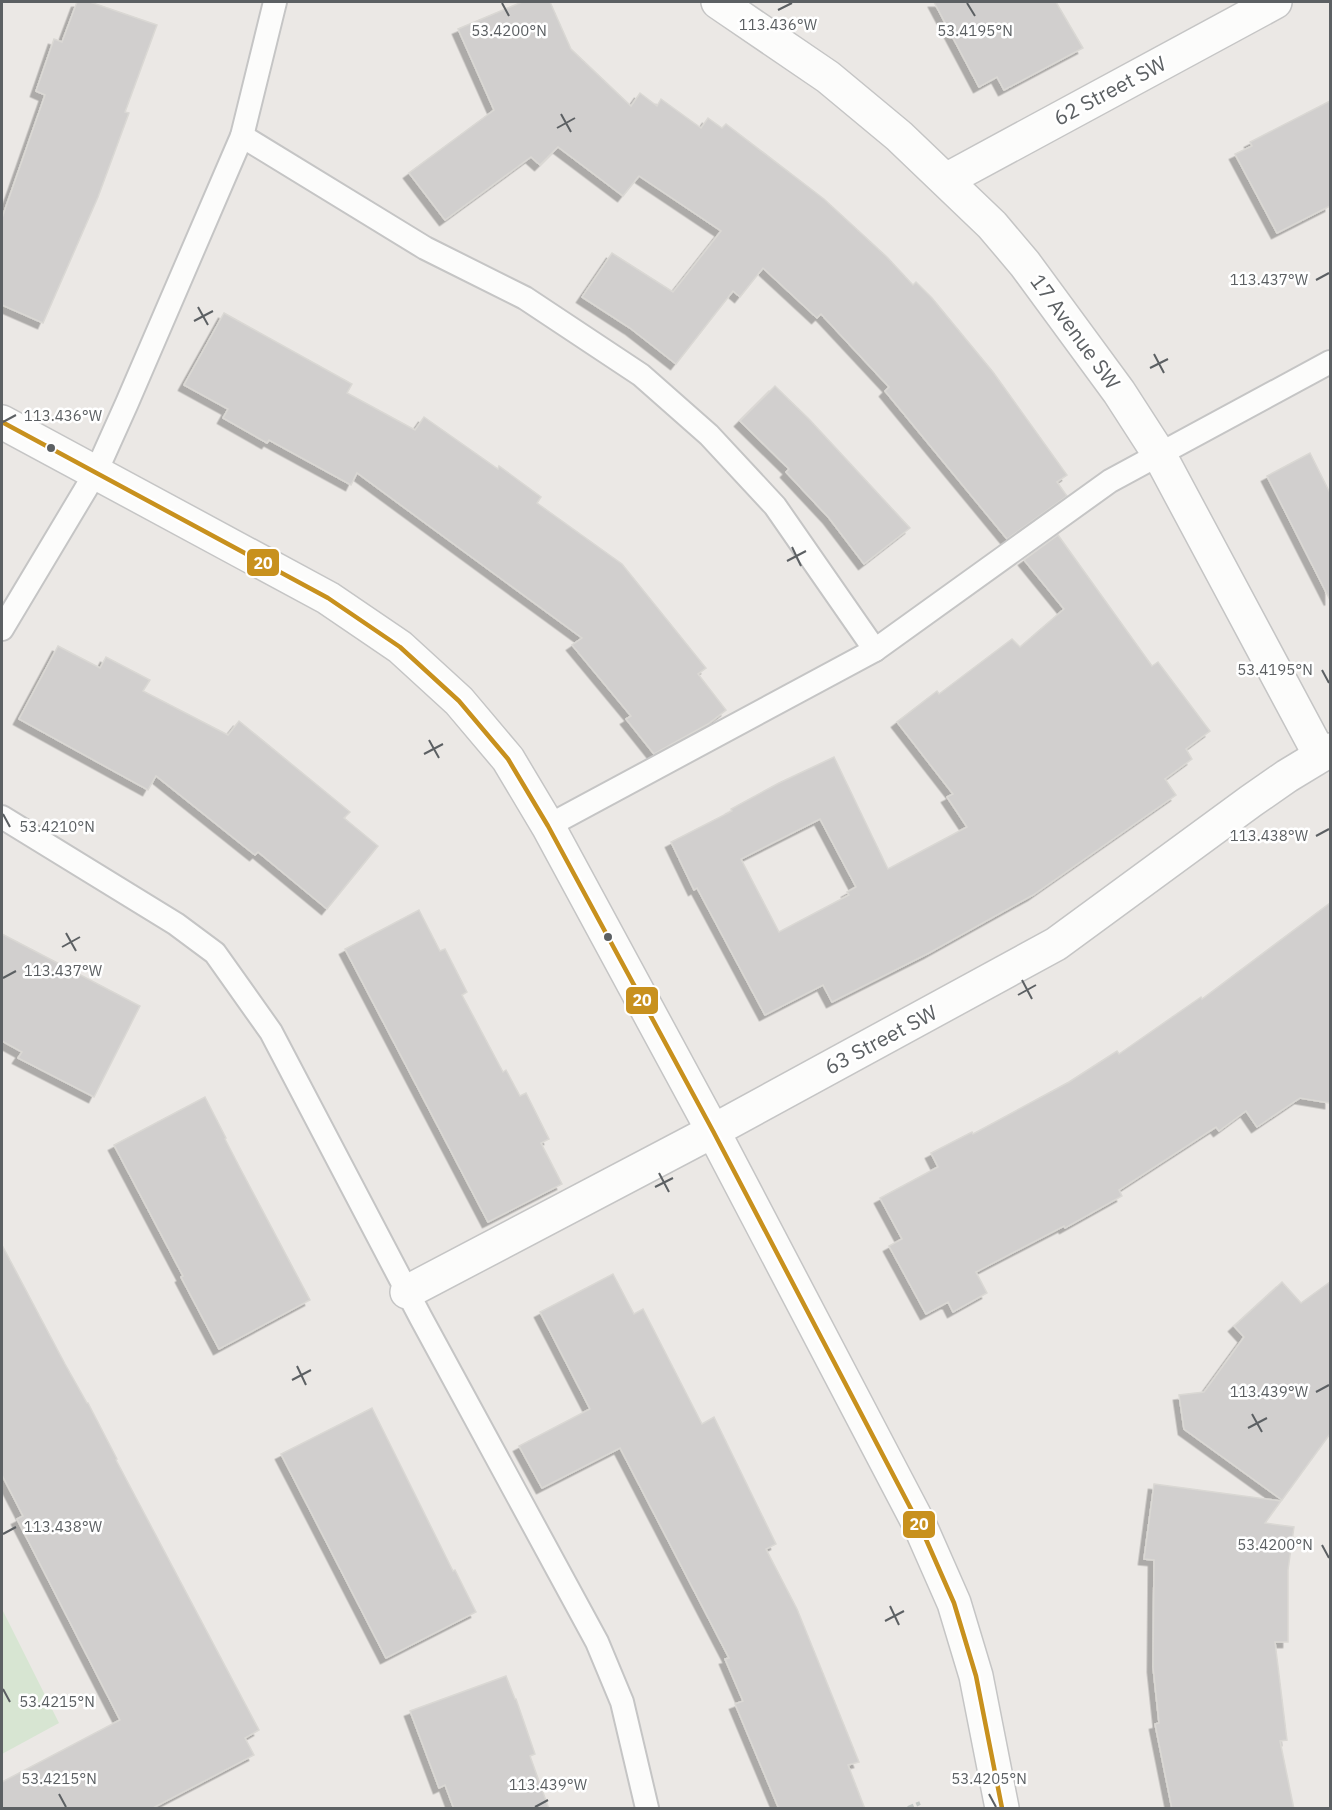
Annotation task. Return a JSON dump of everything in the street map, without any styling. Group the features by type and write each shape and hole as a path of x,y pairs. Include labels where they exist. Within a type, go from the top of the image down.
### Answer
{"street":[{"name":"17 Avenue SW","path":"718,2 828,77 899,136 992,225 1024,264 1113,383 1159,454 1325,752"},
{"name":"62 Street SW","path":"946,180 1275,2"},
{"path":"2,422 328,598 400,647 459,701 508,759 548,826 713,1131 921,1528 954,1603 976,1676 1002,1809"},
{"name":"63 Street SW","path":"407,1292 713,1131 1056,944 1251,801 1325,752"}],"lane":[{"path":"2,629 96,472 242,135 275,2"},
{"path":"242,135 425,248 525,298 641,375 710,435 776,506 875,651"},
{"path":"548,826 875,651 1110,481 1330,362"},
{"path":"2,817 176,924 215,953 271,1032 407,1292 597,1642 622,1702 647,1809"}],"path":[{"path":"908,1809 920,1803"}],"green space":[{"path":"2,1609 59,1723 2,1754"}],"building":[{"path":"77,2 90,2 157,25 125,112 129,113 98,197 43,323 2,305 2,218 45,95 36,91 54,39 62,42"},
{"path":"522,2 550,2 571,49 631,106 640,93 657,106 661,99 701,128 708,118 722,128 726,124 824,199 887,257 913,285 916,282 993,372 1067,475 1057,482 1067,496 1007,539 885,391 889,387 821,314 817,318 763,268 740,297 733,291 676,364 630,328 582,297 612,253 673,292 721,231 639,176 623,196 558,147 540,165 531,157 445,220 409,173 494,110 458,29"},
{"path":"934,2 1056,2 1083,48 1004,90 997,77 979,87"},
{"path":"1330,101 1330,206 1277,233 1235,154 1252,146 1250,142"},
{"path":"224,313 352,384 347,393 415,430 424,417 498,469 499,466 541,497 537,503 622,564 706,668 698,674 726,710 708,724 654,754 626,719 631,716 572,645 582,638 357,473 351,485 269,440 267,443 223,418 228,409 184,385"},
{"path":"775,386 809,419 910,528 864,564 829,518 786,472 789,469 740,421"},
{"path":"1310,453 1330,493 1330,600 1267,476"},
{"path":"1058,535 1152,666 1158,662 1210,731 1186,749 1192,759 1165,779 1176,795 1033,895 929,953 832,1002 823,985 765,1015 697,888 694,890 671,842 732,811 731,809 779,783 834,757 888,869 967,827 947,797 953,794 897,722 937,691 939,694 1012,639 1020,647 1064,609 1024,560","holes":["820,819 856,887 847,892 849,895 779,932 741,859"]},
{"path":"58,646 100,668 106,657 150,680 143,691 228,735 239,721 350,812 344,818 378,846 327,909 258,852 255,855 156,776 148,790 19,719"},
{"path":"1330,903 1330,1103 1300,1098 1257,1127 1246,1111 1219,1131 1216,1127 1119,1190 1122,1196 1065,1228 1064,1226 976,1272 987,1293 953,1312 948,1302 926,1314 889,1246 902,1239 880,1198 938,1167 931,1153 972,1132 973,1134 1069,1082 1117,1051 1119,1054 1201,997 1202,999"},
{"path":"419,910 440,951 445,949 467,992 462,995 503,1072 506,1070 520,1096 526,1093 549,1139 541,1143 562,1184 488,1222 345,949"},
{"path":"2,934 140,1006 94,1097 18,1058 22,1052 2,1041"},
{"path":"205,1097 310,1300 219,1349 114,1145"},
{"path":"2,1245 88,1403 259,1730 245,1738 254,1755 151,1809 2,1809 2,1782 120,1720 17,1519 23,1516 2,1475"},
{"path":"613,1274 634,1314 643,1309 702,1424 714,1417 776,1544 766,1549 797,1609 859,1762 848,1765 865,1809 779,1809 735,1704 743,1701 725,1659 729,1658 620,1448 542,1488 519,1446 590,1409 540,1312"},
{"path":"1282,1282 1301,1303 1330,1282 1330,1434 1282,1500 1184,1429 1179,1395 1204,1392 1244,1337 1234,1326"},
{"path":"372,1408 453,1571 455,1570 476,1612 386,1658 281,1454"},
{"path":"1154,1484 1281,1501 1265,1523 1294,1527 1288,1570 1288,1642 1275,1642 1287,1740 1280,1741 1294,1809 1172,1809 1155,1724 1159,1723 1153,1667 1154,1560 1144,1559"},
{"path":"506,1676 535,1754 530,1756 549,1809 454,1809 445,1785 439,1788 410,1711"}],"transit line":[{"name":"20","path":"2,422 328,598 400,647 459,701 508,759 548,826 713,1131 921,1528 954,1603 976,1676 1002,1808"}]}
